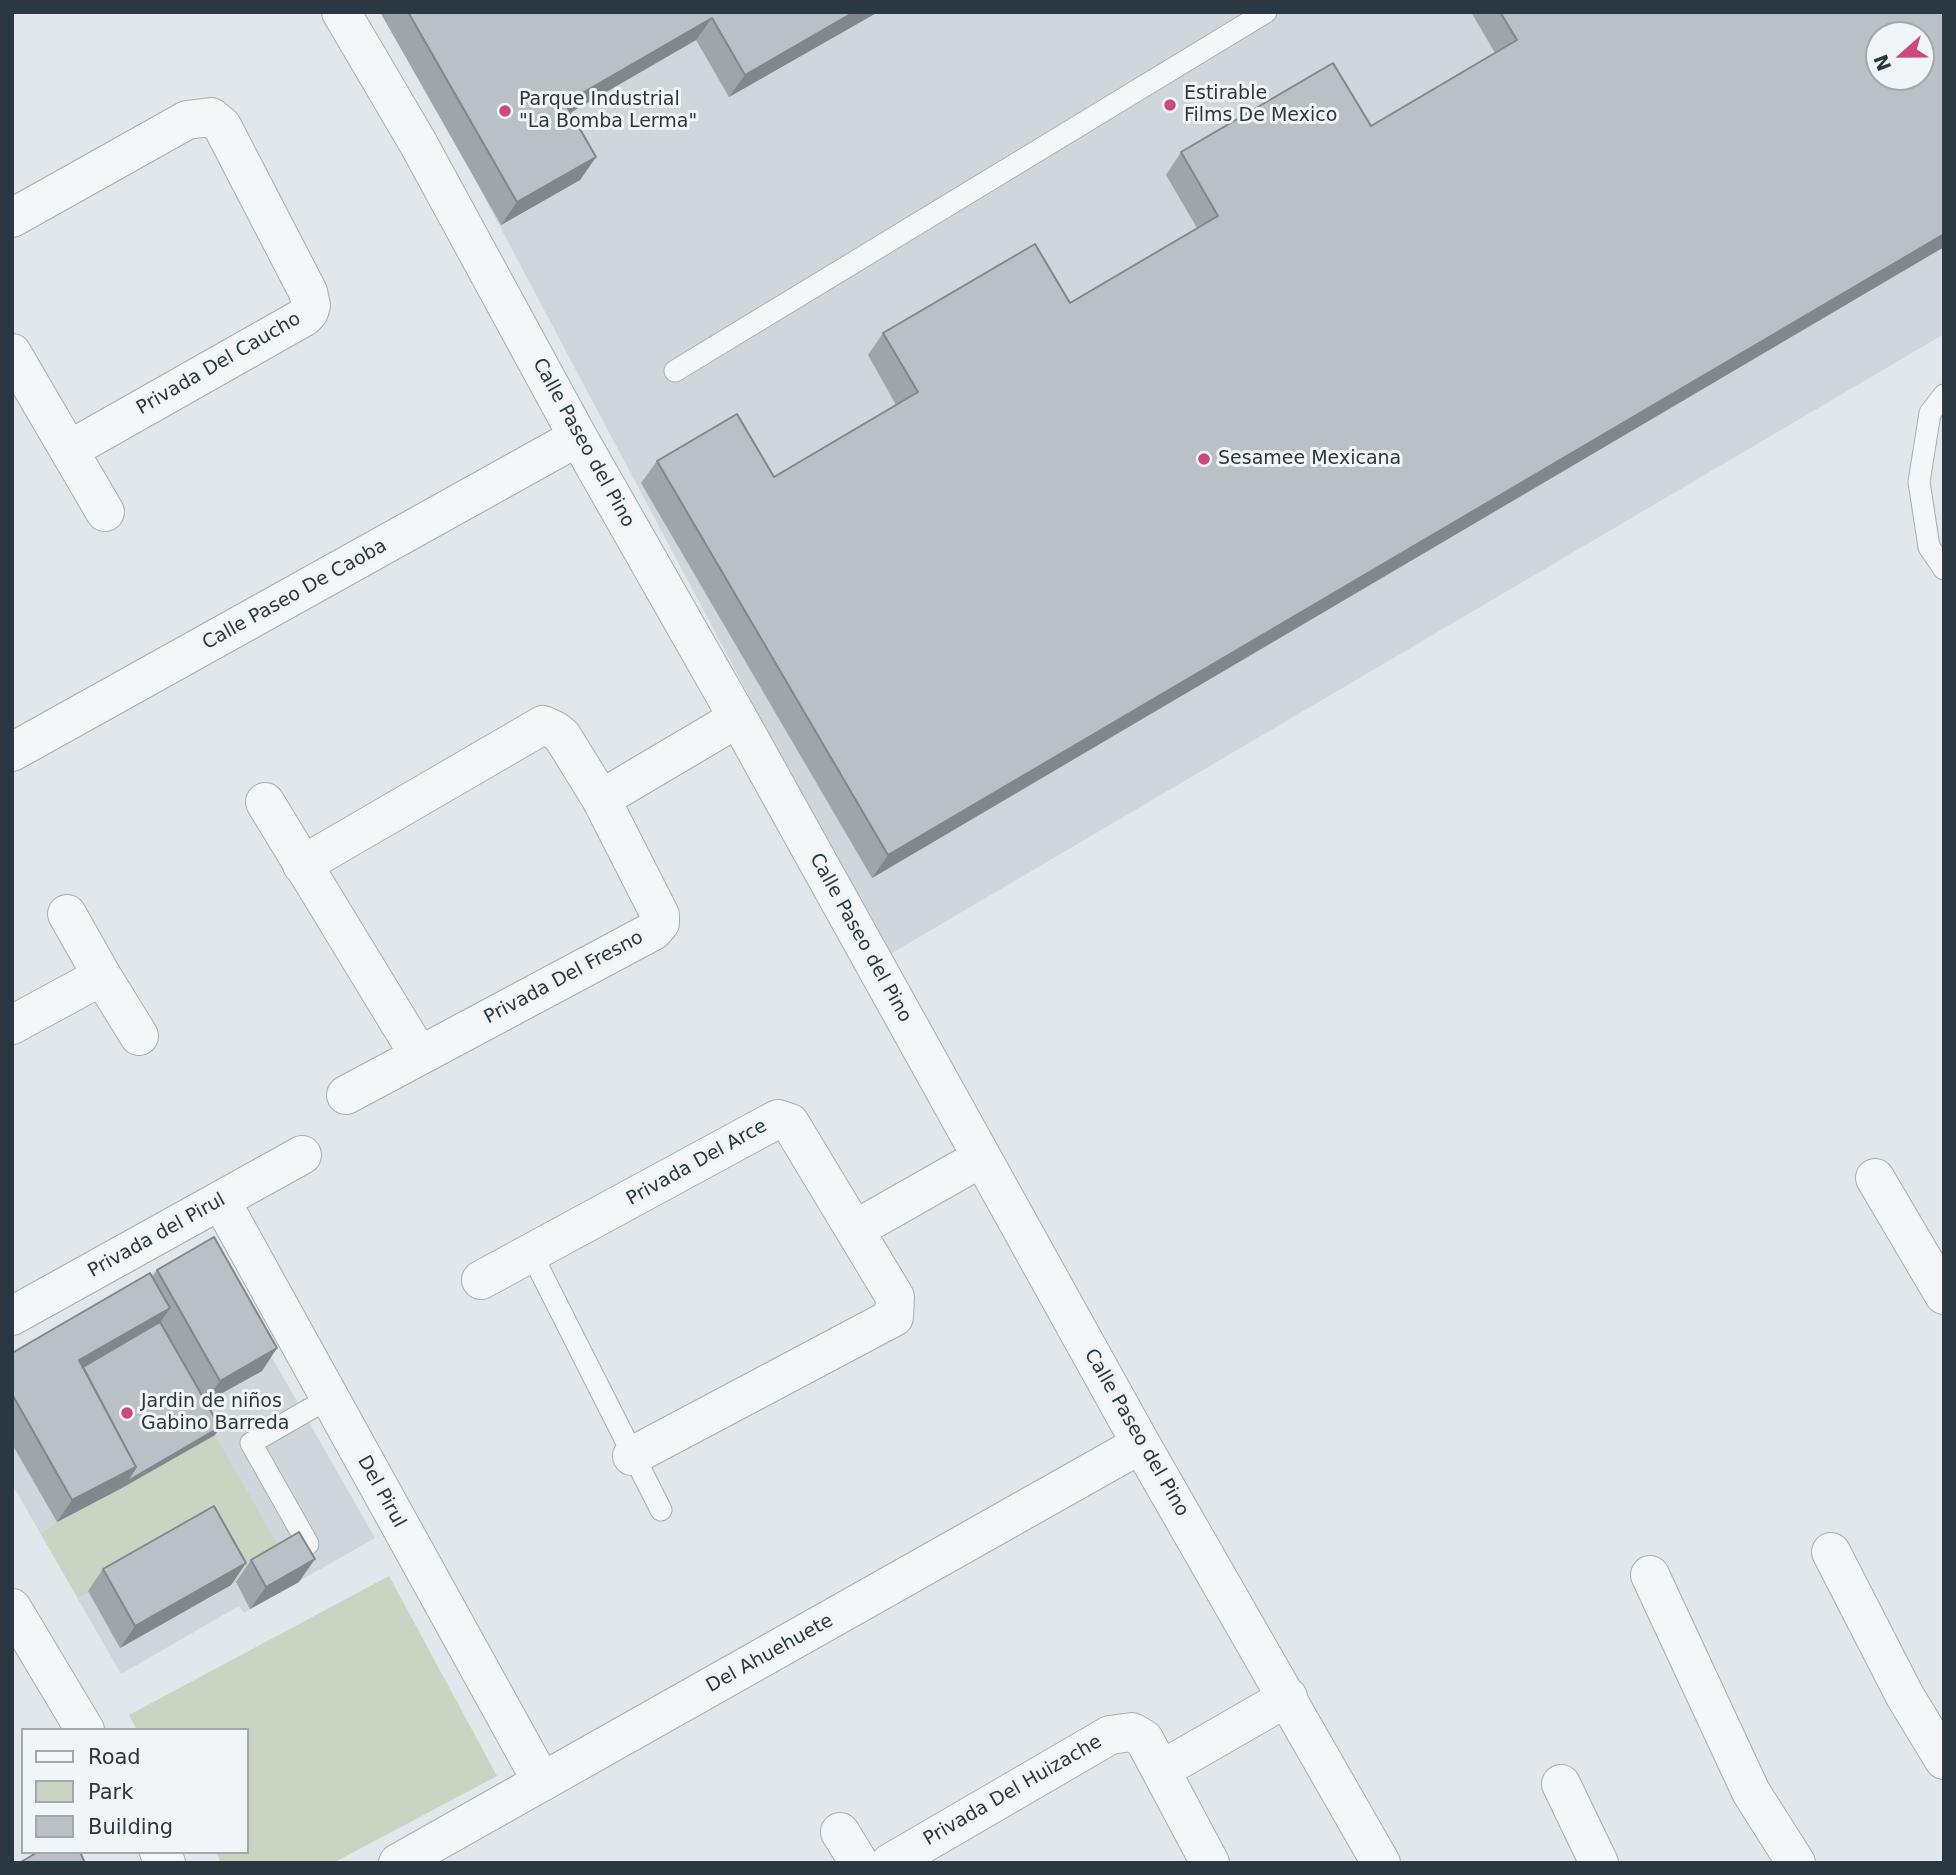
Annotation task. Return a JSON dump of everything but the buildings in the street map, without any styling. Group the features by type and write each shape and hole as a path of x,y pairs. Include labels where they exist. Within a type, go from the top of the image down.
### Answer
{"street":[{"name":"Calle Paseo del Pino","path":"341,12 418,143 578,437 738,718 981,1158 1381,1863"},
{"name":"Privada Del Caucho","path":"12,218 187,120 211,117 222,126 308,292 311,305 304,317 69,450"},
{"path":"12,353 105,512"},
{"name":"Calle Paseo De Caoba","path":"12,752 578,437"},
{"path":"601,799 738,718"},
{"name":"Privada Del Fresno","path":"302,865 543,725 562,736 601,799 657,906 660,923 653,930 346,1095"},
{"path":"265,802 419,1055"},
{"path":"67,914 139,1036"},
{"path":"12,1024 102,976"},
{"name":"Privada Del Arce","path":"481,1280 778,1119 790,1123 895,1297 894,1317 632,1456"},
{"name":"Privada del Pirul","path":"12,1317 302,1155"},
{"path":"856,1229 981,1158"},
{"path":"1875,1178 1944,1295"},
{"name":"Del Pirul","path":"221,1201 542,1782"},
{"name":"Del Ahuehuete","path":"398,1863 1142,1444"},
{"path":"1831,1552 1905,1696 1944,1760"},
{"path":"1650,1575 1751,1792 1796,1863"},
{"path":"12,1608 84,1728"},
{"path":"1161,1770 1288,1697"},
{"name":"Privada Del Huizache","path":"890,1863 1110,1735 1132,1732 1144,1739 1210,1863"},
{"path":"1561,1784 1599,1863"}],"lane":[{"path":"675,371 1266,12"},
{"path":"1944,394 1930,413 1919,482 1930,547 1944,569"},
{"path":"531,1253 660,1510"},
{"path":"308,1544 251,1443 328,1398"}],"shaded area":[{"path":"386,12 1944,12 1944,334 887,956"},
{"name":"Jardin de niños Gabino Barreda","path":"206,1242 375,1538 244,1613 239,1606 121,1674 12,1484 12,1353"}],"green space":[{"path":"215,1435 283,1554 231,1585 199,1529 78,1598 41,1534 57,1522"},
{"path":"389,1576 497,1776 333,1863 221,1863 217,1854 248,1854 248,1728 136,1728 129,1715"}],"place":[{"name":"Estirable Films De Mexico","path":"1170,105"},
{"name":"Parque Industrial \"La Bomba Lerma\"","path":"505,111"},
{"name":"Sesamee Mexicana","path":"1204,459"},
{"name":"Jardin de niños Gabino Barreda","path":"127,1413"}]}
